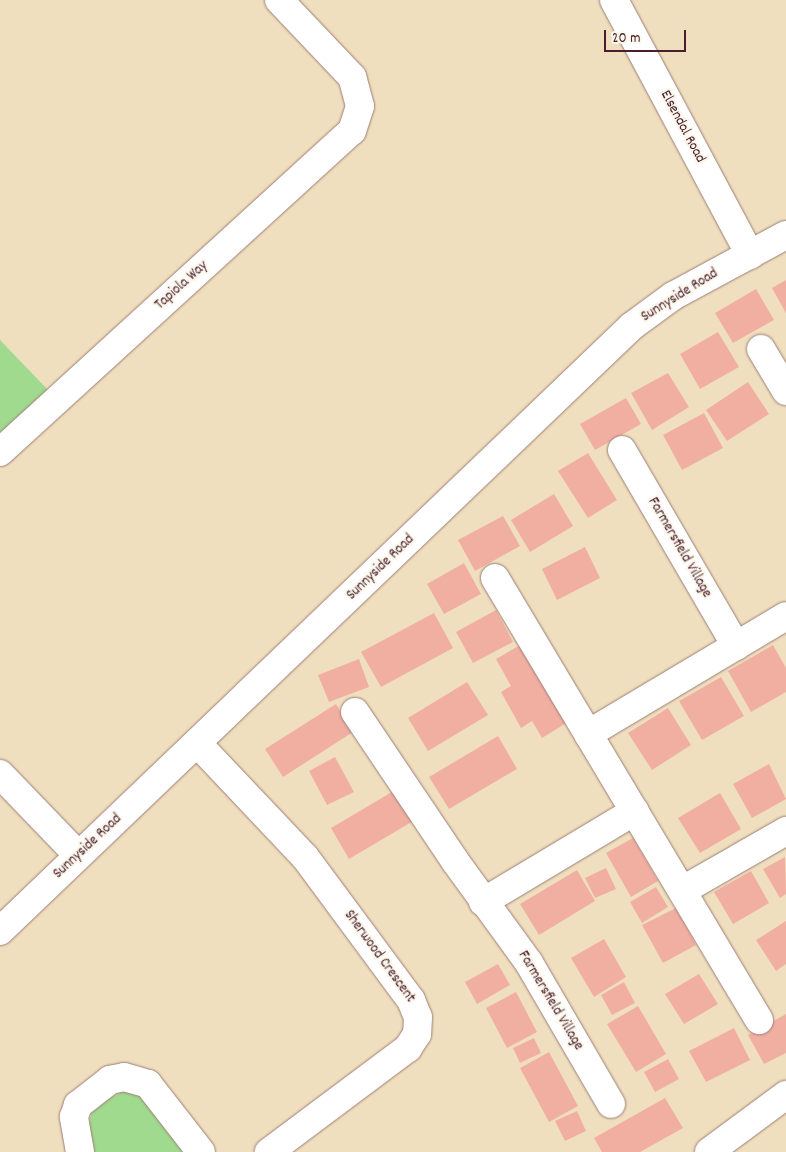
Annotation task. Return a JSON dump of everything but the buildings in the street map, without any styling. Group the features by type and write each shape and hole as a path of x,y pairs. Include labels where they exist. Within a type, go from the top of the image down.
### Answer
{"street":[{"name":"Tapiola Way","path":"0,452 352,131 358,116 360,97 352,77 279,0"},
{"name":"Elsendal Road","path":"614,0 750,255"},
{"name":"Sunnyside Road","path":"0,931 198,744 627,331 673,296 786,235"},
{"path":"761,349 786,390"},
{"name":"Farmersfield Village","path":"622,450 736,646"},
{"path":"495,578 759,1020"},
{"path":"588,734 786,616"},
{"name":"Farmersfield Village","path":"356,712 483,902 502,923 528,963 611,1104"},
{"name":"Sherwood Crescent","path":"198,744 305,857 411,1000 418,1017 417,1034 408,1048 269,1152"},
{"path":"0,774 78,856"},
{"path":"483,902 635,811"},
{"path":"683,890 786,830"},
{"path":"80,1152 74,1117 78,1105 110,1080 124,1076 148,1084 201,1152"},
{"path":"709,1152 786,1095"}],"green space":[{"path":"0,340 48,390 0,433"},
{"path":"123,1091 139,1093 186,1152 93,1152 88,1128 92,1111 97,1105"}]}
